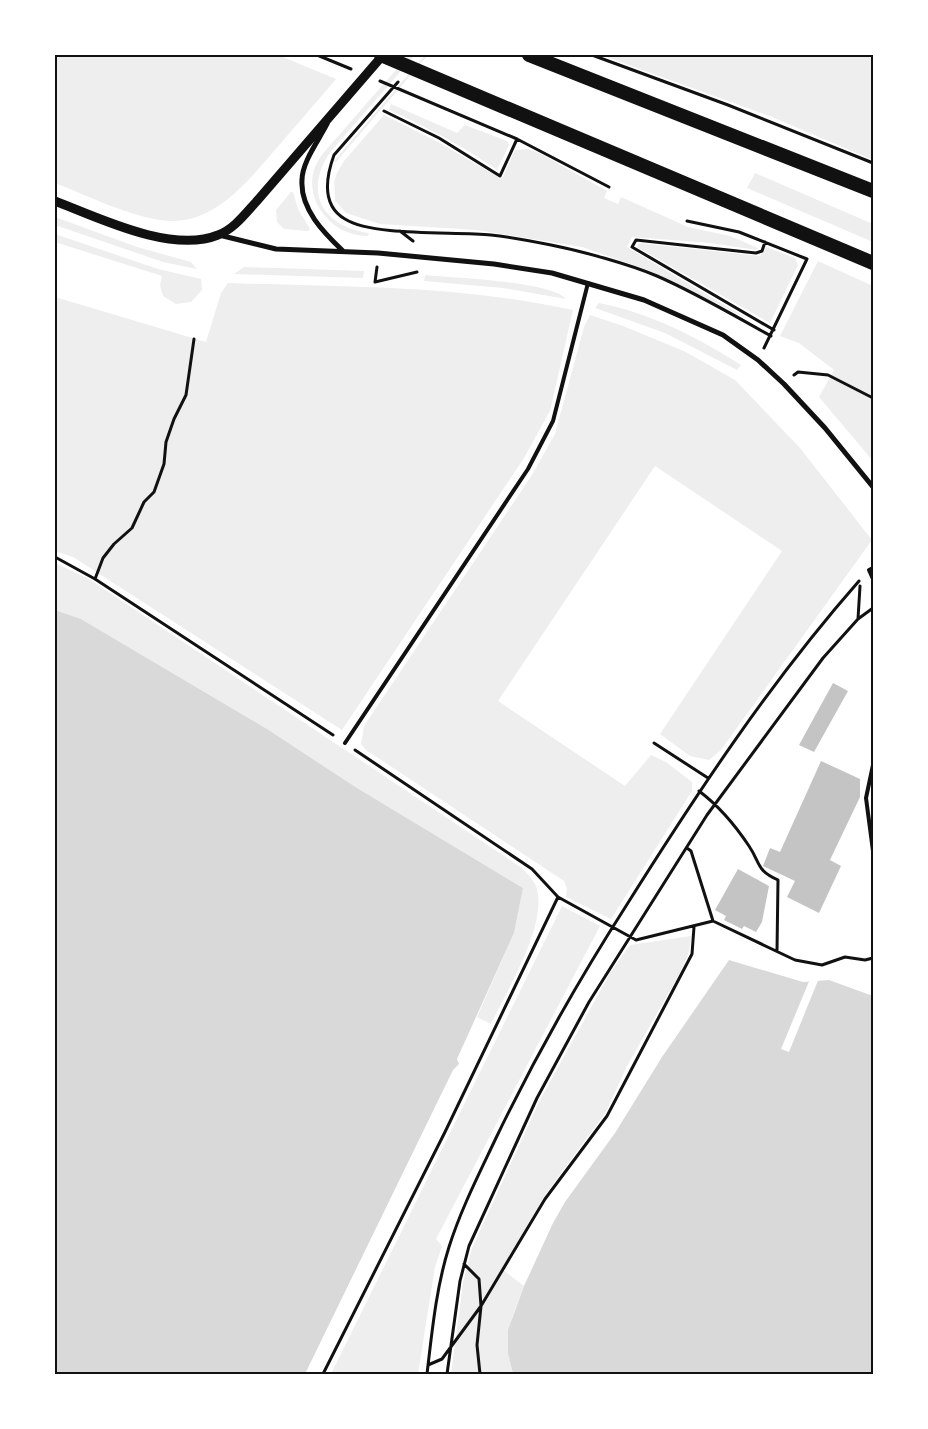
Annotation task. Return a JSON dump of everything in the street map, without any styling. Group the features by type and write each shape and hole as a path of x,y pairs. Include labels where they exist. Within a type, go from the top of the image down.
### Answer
{"highway":[{"path":"382,55 873,263"},
{"path":"529,55 873,191"}],"street":[{"path":"55,201 106,221 167,239 193,242 219,235 235,224 256,202 382,55"},
{"path":"336,109 306,164 302,180 308,209 325,233 344,252"},
{"path":"219,235 276,249 344,252 494,264 552,273 644,300 684,316 723,336 758,360 784,384 825,428 873,487"}],"lane":[{"path":"345,743 528,469 553,421 588,283"},
{"path":"871,569 873,579"},
{"path":"873,765 866,798 873,851"}],"path":[{"path":"317,55 352,70"},
{"path":"592,55 728,104 873,163"},
{"path":"402,76 334,155 326,188 334,210 352,223 381,229 492,235 553,246 655,276 771,336"},
{"path":"378,81 516,139 609,187"},
{"path":"384,111 439,138 500,176 516,139"},
{"path":"687,221 739,232 807,259 758,360"},
{"path":"380,238 381,229"},
{"path":"765,242 762,251 756,253 636,240 632,247 774,330"},
{"path":"375,282 376,271"},
{"path":"95,579 103,558 114,544 132,528 144,502 154,492 164,464 166,442 174,419 186,395 194,339"},
{"path":"784,384 798,372 818,373 828,375 873,398"},
{"path":"55,557 95,579 345,743 532,869 558,897 613,926 630,938 636,940 714,921 795,960 822,966 845,957 865,960 873,958"},
{"path":"427,1374 441,1276 461,1213 541,1048 576,985 699,791 822,622 871,569"},
{"path":"858,619 860,580"},
{"path":"447,1374 464,1264 469,1246 488,1199 537,1098 589,1002 716,803 822,658 858,619 873,608"},
{"path":"654,743 708,778"},
{"path":"699,791 716,803 750,847 763,873 778,880 777,951"},
{"path":"687,848 691,851 714,921"},
{"path":"323,1374 445,1132 558,897"},
{"path":"428,1366 442,1359 481,1306 545,1199 607,1116 692,954 694,927"},
{"path":"464,1264 479,1279 481,1306 477,1345 480,1374"}],"shaded area":[{"path":"55,55 278,55 336,79 243,186 229,198 197,217 179,221 159,220 119,209 55,183"},
{"path":"409,55 415,55 336,146 322,167 318,181 318,193 321,203 335,220 345,226 369,233 368,236 356,235 334,225 318,206 312,188 314,170 328,147"},
{"path":"425,55 428,55 336,162 334,161"},
{"path":"601,55 873,55 873,160 772,117"},
{"path":"391,104 457,133 465,125 507,141 509,145 497,170 444,137 389,110"},
{"path":"384,115 438,142 502,179 515,150 528,149 539,153 607,191 604,198 618,204 621,197 688,227 730,236 758,248 756,250 711,243 632,237 627,247 748,319 648,270 582,247 477,230 380,224 346,213 335,200 334,182 337,173 344,161"},
{"path":"755,173 873,224 873,242 747,188"},
{"path":"293,192 298,209 310,229 308,231 284,229 277,222 276,210"},
{"path":"55,217 137,247 191,262 197,269 163,262 55,225"},
{"path":"55,234 158,269 201,279 202,290 191,302 176,304 163,296 160,285 162,276 55,242"},
{"path":"639,243 760,256 766,247 795,258 798,265 770,323 637,247"},
{"path":"818,261 873,286 873,461 819,397 834,370 799,343 780,336"},
{"path":"244,267 364,271 363,278 234,274"},
{"path":"425,275 522,284 556,293 566,299 503,288 424,281"},
{"path":"228,283 444,292 530,302 573,310 550,411 524,458 342,730 73,557 55,551 55,297 206,342 221,293"},
{"path":"599,303 636,313 673,327 741,365 737,370 665,333 595,308"},
{"path":"590,315 623,326 686,352 735,380 800,448 872,540 721,750 709,760 690,756 660,734 782,551 655,466 498,701 625,786 651,755 666,762 692,782 692,791 611,919 566,897 567,889 564,881 366,750 361,744 364,726 532,475 555,434 584,327"},
{"path":"55,563 89,579 522,868 536,886 538,901 537,918 532,937 516,975 491,1024 477,1017 514,933 523,888 357,788 267,729 81,619 55,610"},
{"path":"55,610 81,619 267,729 357,788 523,888 514,933 457,1059 459,1064 453,1070 305,1374 55,1374"},
{"path":"562,906 600,926 436,1239 442,1246 435,1267 418,1374 331,1374"},
{"path":"691,936 689,952 680,973 627,1066 606,1112 545,1195 502,1269 524,1286 509,1329 508,1338 513,1374 451,1374 463,1283 472,1248 540,1100 610,973 630,945"},
{"path":"729,960 803,982 829,980 873,996 873,1374 513,1374 508,1353 508,1330 524,1286 553,1223 565,1202 615,1133 662,1057"}],"pier":[{"path":"819,978 789,1052 781,1049 810,979"}],"building":[{"path":"833,683 848,691 814,752 799,745"},
{"path":"821,761 860,779 860,797 830,860 841,866 819,913 787,897 795,881 763,866 770,848 780,852"},
{"path":"738,869 769,886 762,922 756,932 744,926 742,929 724,920 726,916 715,910"}]}
